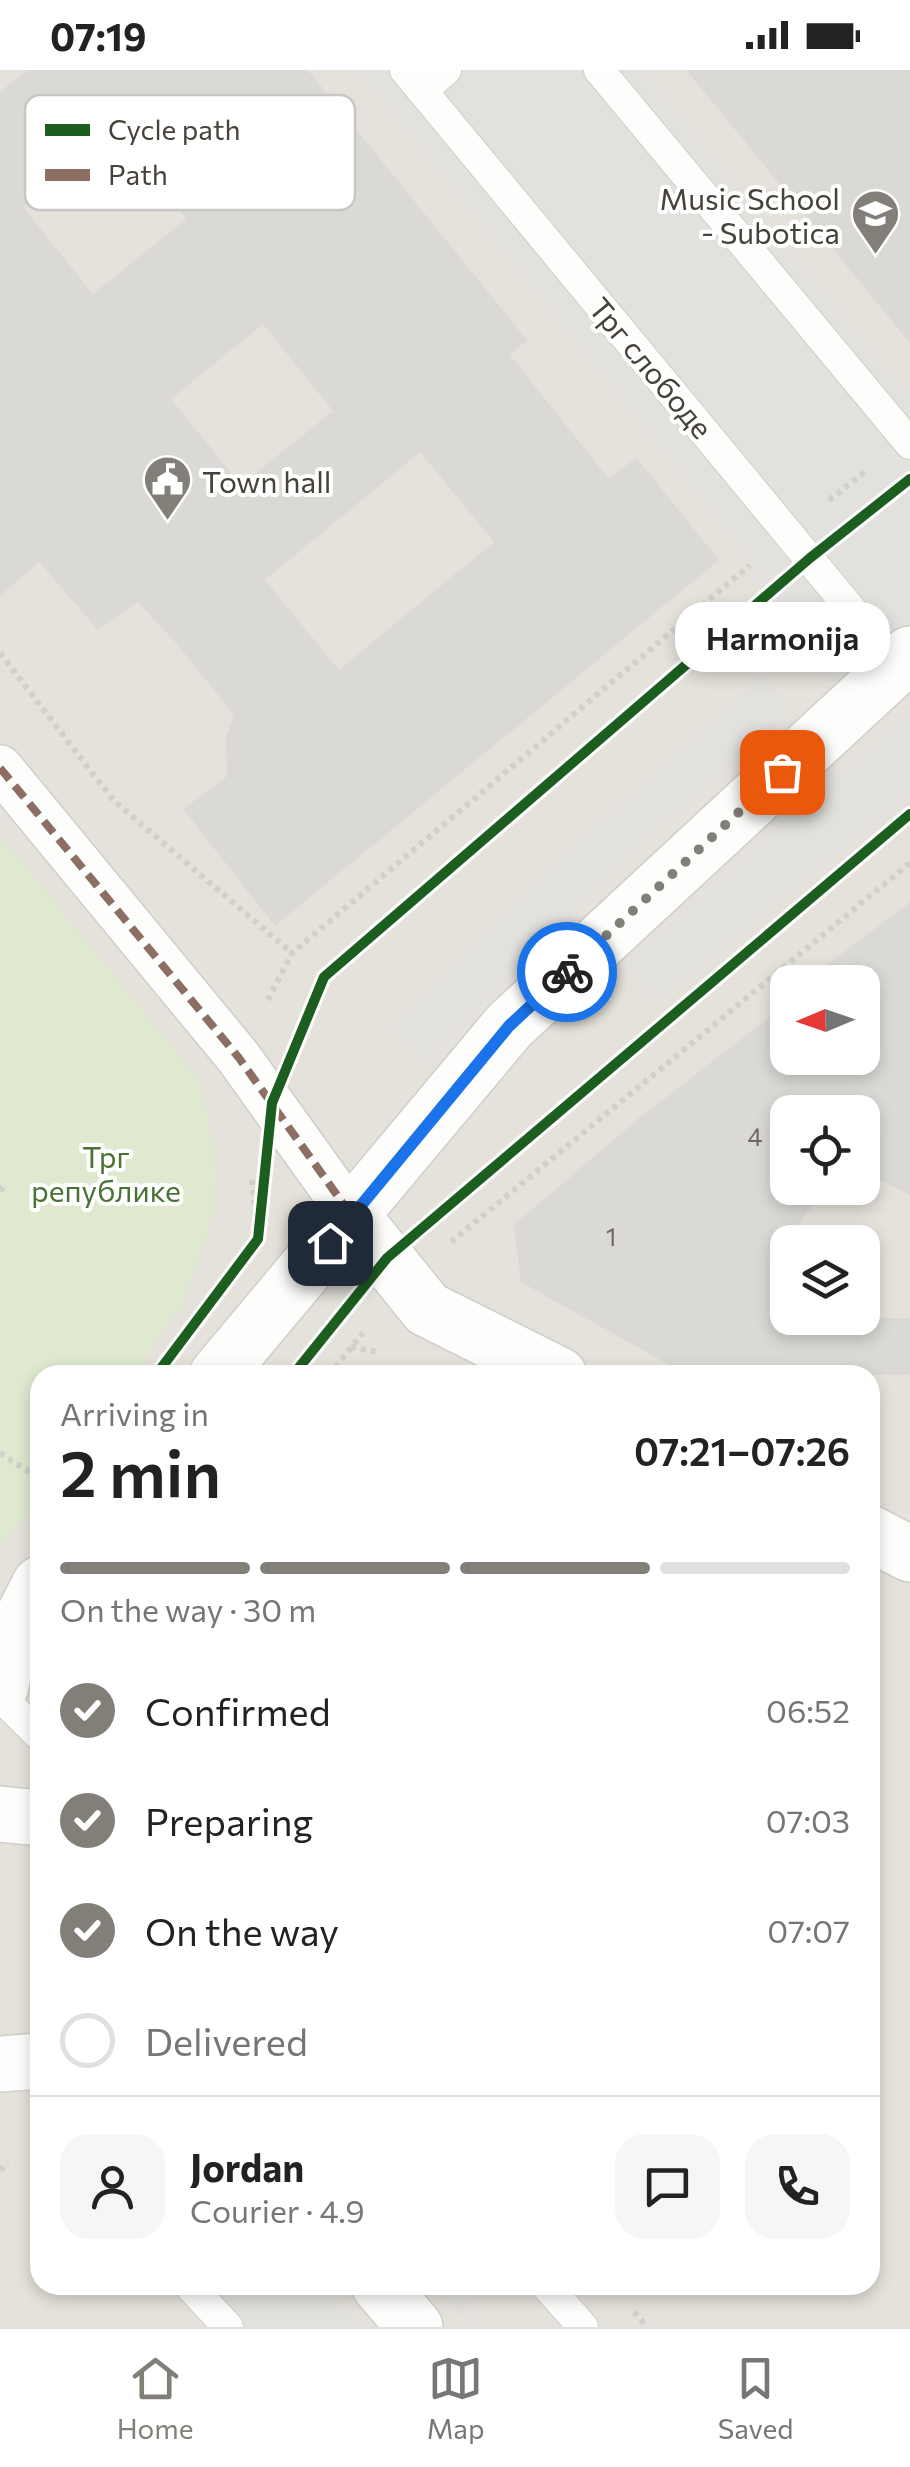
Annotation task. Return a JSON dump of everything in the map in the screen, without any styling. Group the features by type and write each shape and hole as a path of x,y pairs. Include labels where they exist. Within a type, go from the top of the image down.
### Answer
{"street":[{"path":"225,1365 509,1026 904,660"},
{"path":"0,768 239,1058 352,1216 427,1309 539,1365"},
{"path":"880,1538 910,1554"},
{"path":"0,1692 12,1638 30,1603"},
{"path":"0,1814 30,1817"},
{"path":"0,2064 30,2062"},
{"path":"387,2295 415,2327"}],"lane":[{"path":"413,80 446,70"},
{"path":"599,70 908,442"},
{"name":"Трг слободе","path":"413,80 790,532 904,660"},
{"path":"0,1692 30,1725"},
{"path":"198,2295 228,2327"},
{"path":"555,2295 583,2327"}],"path":[{"path":"239,1058 292,953 790,532 908,442"},
{"path":"0,653 113,800 292,953"},
{"path":"337,1365 405,1280 910,863"},
{"path":"258,1239 272,1103"},
{"path":"251,1173 258,1239"},
{"path":"0,1453 30,1472"},
{"path":"3,2163 19,2154"},
{"path":"3,2163 24,2167"}],"shaded area":[{"path":"0,70 910,70 910,2327 0,2327"},
{"path":"356,70 644,70 910,397 910,622 832,685 737,545"},
{"path":"765,672 791,713 646,841 424,1067 391,1027 620,802"},
{"path":"910,711 910,794 655,1004 623,964"},
{"path":"214,2295 334,2295 361,2327 243,2327"},
{"path":"442,2295 471,2295 470,2327"}],"green space":[{"name":"Трг републике","path":"0,835 198,1079 210,1127 215,1176 211,1221 184,1302 139,1365 30,1365 30,1513 0,1546"}],"building":[{"name":"Town hall","path":"27,70 308,70 328,95 25,95 23,207 93,294 186,219 179,210 355,210 355,128 527,340 510,355 609,479 636,457 719,560 275,926 183,809 227,776 226,737 234,715 176,643 138,602 98,630 39,562 0,596 0,92","holes":["263,324 333,411 241,485 171,399","420,452 494,542 339,670 265,580"]},
{"name":"Music School - Subotica","path":"686,70 910,70 910,343"},
{"path":"910,902 910,1195 880,1180 880,1095 770,1095 770,1205 813,1205 798,1225 770,1225 770,1335 880,1335 880,1318 910,1318 910,1375 880,1375 880,1365 669,1365 521,1282 514,1225 639,1118 770,1017 770,1075 880,1075 880,965 827,965"}],"marked path":[{"path":"0,768 239,1058 352,1216"}],"cycle path":[{"path":"164,1365 258,1239 272,1103 324,977 810,558 910,479"},
{"path":"301,1365 387,1258 910,814"}],"way so far":[{"path":"567,972 782,772"}],"place":[{"name":"Music School - Subotica","path":"875,256"},
{"name":"Town hall","path":"167,522"},
{"name":"Harmonija","path":"782,772"}],"route":[{"path":"330,1243 509,1026 567,972"}]}
